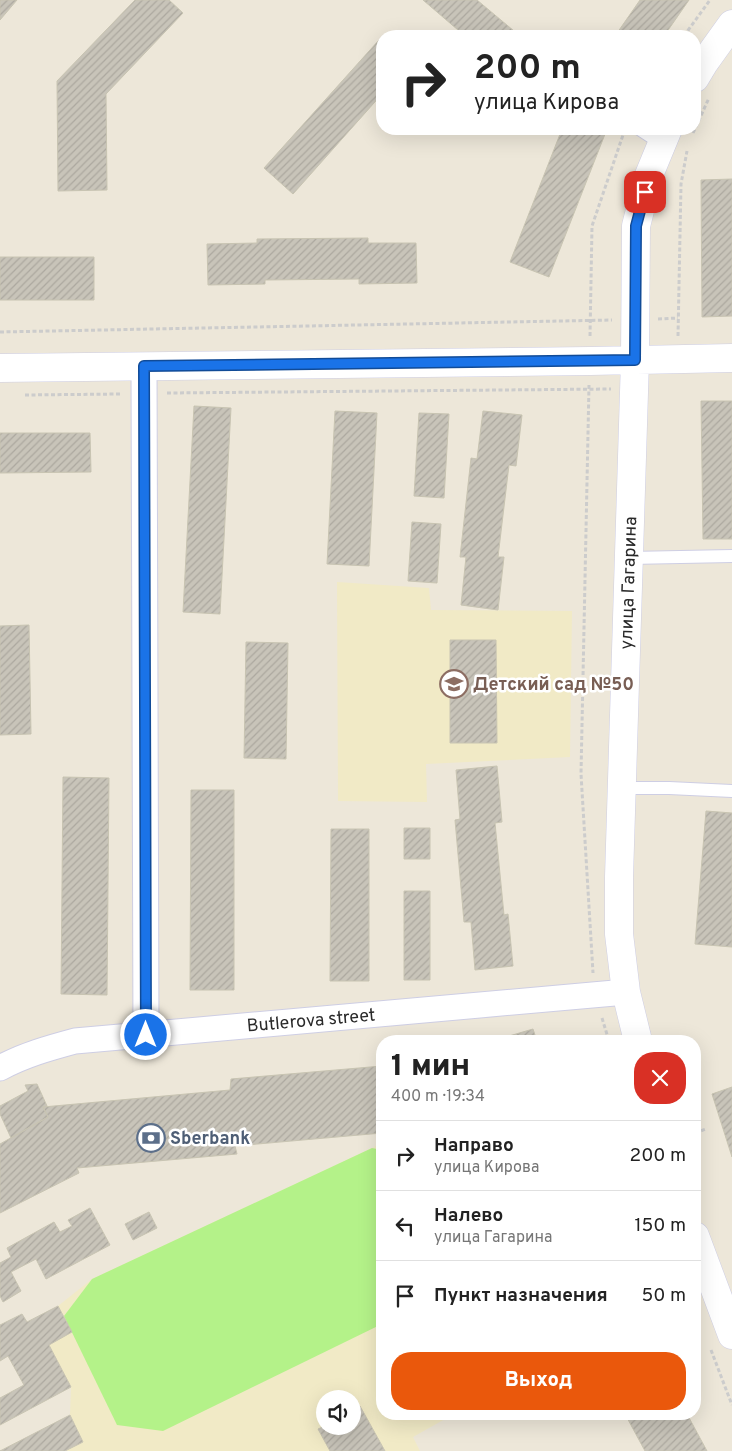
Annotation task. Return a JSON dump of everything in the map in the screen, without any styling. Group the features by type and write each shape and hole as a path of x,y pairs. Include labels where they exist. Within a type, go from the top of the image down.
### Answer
{"street":[{"path":"703,86 704,63 732,24"},
{"name":"улица Гагарина","path":"637,1035 626,992 619,934 621,788 636,319 636,226 649,175 678,137"},
{"path":"0,368 732,358"},
{"path":"144,366 146,1035"},
{"name":"Butlerova street","path":"0,1068 42,1050 75,1041 626,992"},
{"path":"701,1261 720,1339"}],"lane":[{"path":"629,558 732,556"},
{"path":"621,788 732,791"}],"path":[{"path":"688,30 710,0"},
{"path":"607,1035 594,994 581,774 592,226 624,135"},
{"path":"0,332 678,318 681,184 678,137"},
{"path":"19,395 634,389"},
{"path":"701,1131 706,1129"},
{"path":"720,1339 732,1405"}],"shaded area":[{"name":"Детский сад №50","path":"337,582 429,588 431,610 572,611 570,757 426,764 427,802 338,801"},
{"path":"376,1146 376,1420 443,1420 413,1437 420,1451 65,1451 83,1442 70,1415 71,1387 49,1345 72,1332 58,1306 92,1279"}],"green space":[{"path":"372,1148 376,1149 376,1327 163,1431 117,1425 64,1316 92,1279"}],"building":[{"path":"0,0 17,0 0,20"},
{"path":"135,0 169,0 183,13 106,94 107,190 58,191 57,81"},
{"path":"423,0 477,0 513,30 458,30"},
{"path":"640,0 689,0 668,30 619,30"},
{"path":"376,43 376,101 293,194 264,168"},
{"path":"560,135 605,135 549,277 510,262"},
{"path":"732,179 732,316 702,317 701,180"},
{"path":"368,238 368,243 416,243 417,283 359,284 359,279 265,280 265,284 208,285 207,244 257,243 257,239"},
{"path":"0,257 94,257 94,300 0,300"},
{"path":"701,401 732,401 732,539 703,539"},
{"path":"194,406 231,408 220,614 183,612"},
{"path":"335,411 377,413 369,566 327,564"},
{"path":"483,411 522,415 516,466 509,465 498,557 504,557 498,610 461,605 466,557 460,557 471,458 477,459"},
{"path":"419,413 449,414 444,498 414,496"},
{"path":"0,433 90,433 91,472 0,473"},
{"path":"412,522 441,524 437,583 408,581"},
{"path":"29,625 31,734 0,735 0,626"},
{"path":"450,640 496,640 497,743 450,743"},
{"path":"246,642 288,643 286,759 244,758"},
{"path":"497,766 502,822 495,823 504,915 508,914 513,966 475,970 471,922 464,922 455,820 460,819 456,770"},
{"path":"63,777 109,778 107,995 61,994"},
{"path":"191,790 234,790 234,990 190,990"},
{"path":"706,811 732,813 732,947 695,944"},
{"path":"404,828 430,828 430,859 404,859"},
{"path":"331,829 369,829 369,981 330,981"},
{"path":"404,891 430,891 430,980 404,980"},
{"path":"533,1029 535,1035 512,1035"},
{"path":"376,1067 376,1134 235,1146 237,1154 77,1168 79,1173 0,1213 0,1144 48,1117 43,1107 230,1090 231,1079"},
{"path":"37,1084 47,1106 43,1107 48,1117 11,1138 0,1114 0,1106 28,1091 25,1085"},
{"path":"732,1087 732,1157 712,1094"},
{"path":"90,1208 110,1245 46,1279 36,1259 11,1272 21,1291 3,1302 0,1296 0,1263 11,1257 7,1248 54,1222 60,1232 72,1226 68,1220"},
{"path":"149,1212 157,1228 133,1240 125,1224"},
{"path":"58,1306 72,1332 49,1345 71,1387 0,1425 0,1398 24,1385 8,1356 0,1361 0,1325 22,1314 27,1322"},
{"path":"361,1408 385,1451 330,1451 321,1435 361,1435"},
{"path":"70,1415 83,1442 65,1451 0,1451"},
{"path":"628,1420 690,1420 707,1451 645,1451"}],"place":[{"name":"Детский сад №50","path":"454,684"},
{"name":"Sberbank","path":"151,1138"}],"route":[{"path":"146,1035 144,366 635,360 636,226 645,192"}]}
